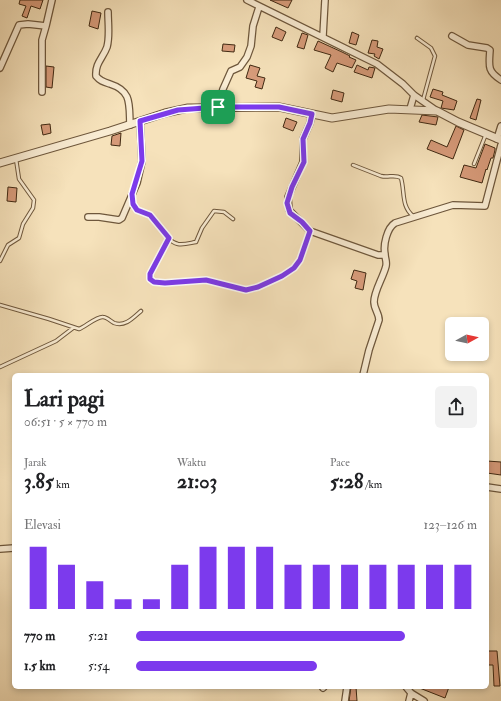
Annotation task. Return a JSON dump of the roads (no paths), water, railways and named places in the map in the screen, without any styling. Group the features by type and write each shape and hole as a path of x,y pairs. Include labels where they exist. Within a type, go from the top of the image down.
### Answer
{"street":[{"path":"42,92 42,40 52,0"},
{"path":"247,0 378,64 422,101 438,111 500,141"},
{"path":"323,36 325,0"},
{"path":"218,107 223,89 231,71 240,67 247,57 251,46 253,26 259,7"},
{"path":"108,12 108,40 104,53 97,64 96,76 100,80 122,89 126,93 129,104 130,124"},
{"path":"0,68 19,25 28,24 46,26"},
{"path":"452,36 468,45 487,48 490,50 489,67 491,73 501,80"},
{"path":"410,110 414,95"},
{"path":"0,163 178,110 218,107 279,107 332,118 379,110 438,111"},
{"path":"312,114 303,139 304,162 292,187 287,203 290,213 302,222 310,231 378,255 385,255"},
{"path":"88,217 121,219 132,194 142,161 140,121"},
{"path":"363,373 379,320 374,300 386,266 386,237 390,227 394,223 453,205 485,206 500,141 501,126"},
{"path":"489,487 501,489"},
{"path":"0,549 12,548"},
{"path":"345,701 347,689"},
{"path":"408,689 411,693 424,701"},
{"path":"409,701 411,693"}],"lane":[{"path":"417,38 431,48 435,56 422,101"},
{"path":"474,164 486,134"},
{"path":"0,261 8,245 19,238 23,224 34,203 33,197 19,179 16,159"},
{"path":"353,165 381,176 397,176 401,178 404,205 406,211 413,217"},
{"path":"132,194 133,204 137,210 150,215 169,238 177,244 196,242 206,222 214,211 224,212 233,219"},
{"path":"169,238 150,274 150,279 154,282 179,283 206,280 246,290 258,287 282,276 294,268 300,260 310,231"},
{"path":"0,305 78,329 86,326 96,318 103,317 115,323 128,322 141,311"},
{"path":"0,367 56,341 74,328"}]}
